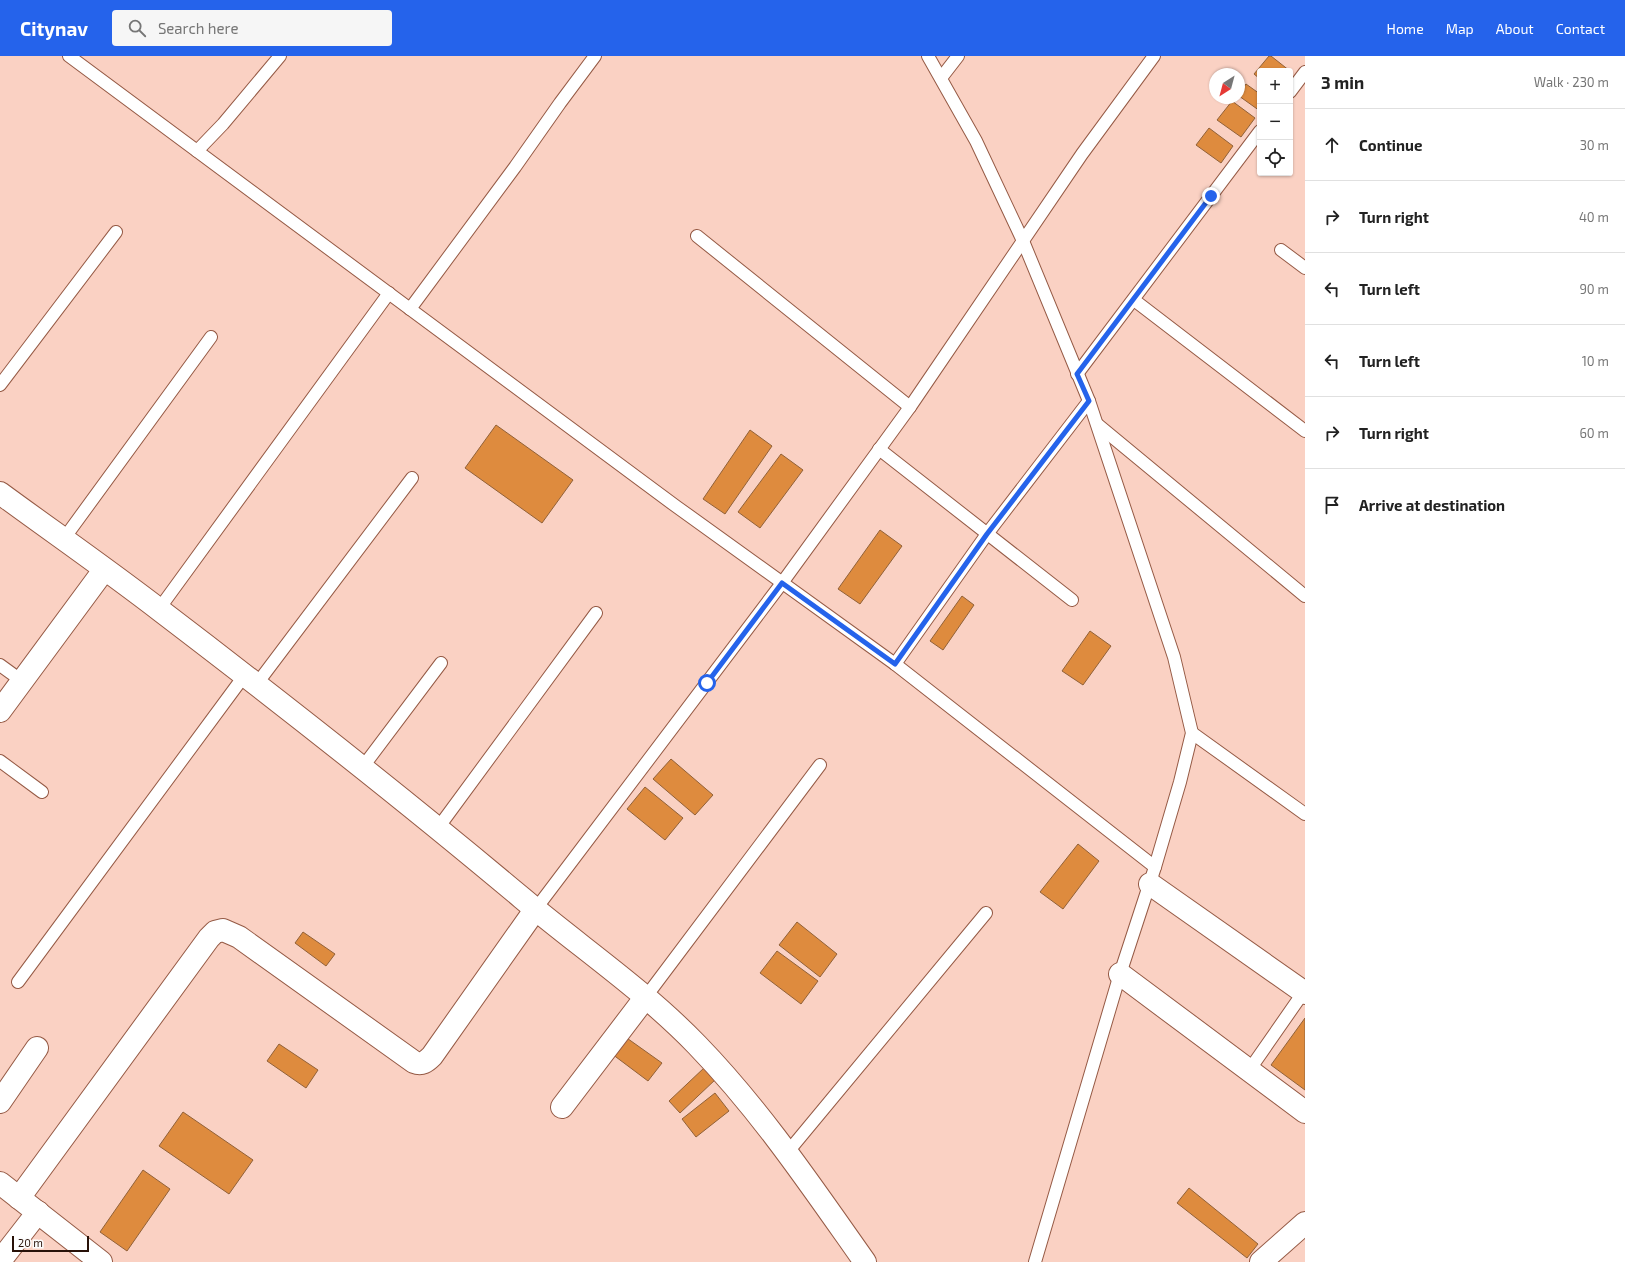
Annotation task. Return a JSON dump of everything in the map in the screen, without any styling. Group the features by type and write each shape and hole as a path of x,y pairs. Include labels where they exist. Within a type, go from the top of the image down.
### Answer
{"street":[{"path":"0,493 159,609 250,680 438,828 535,910 645,998 694,1042 728,1079 788,1153 865,1262"},
{"path":"0,712 104,570"},
{"path":"1153,875 1305,992"},
{"path":"19,1198 204,944 215,932 223,930 239,937 414,1062 420,1064 426,1062 432,1056 535,910"},
{"path":"1120,974 1250,1069 1305,1112"},
{"path":"562,1107 645,998"},
{"path":"0,1102 38,1048"},
{"path":"0,1183 101,1262"},
{"path":"0,1261 38,1212"},
{"path":"1261,1262 1301,1233"}],"lane":[{"path":"69,56 670,502 895,664 1153,875"},
{"path":"197,151 223,124 280,56"},
{"path":"410,309 595,56"},
{"path":"928,56 976,141 1023,241 1089,401 1174,657 1192,733 1180,782 1153,875 1120,974 1035,1262"},
{"path":"941,78 958,56"},
{"path":"535,910 782,583 910,407 1082,154 1154,56"},
{"path":"1293,88 1305,72"},
{"path":"1077,374 1257,135"},
{"path":"0,385 116,232"},
{"path":"697,236 910,407"},
{"path":"1281,250 1305,268"},
{"path":"159,609 389,293"},
{"path":"1134,300 1305,431"},
{"path":"63,540 211,337"},
{"path":"895,664 987,534 1089,401"},
{"path":"1098,426 1305,596"},
{"path":"879,449 1072,600"},
{"path":"18,982 250,680 412,478"},
{"path":"438,828 596,612"},
{"path":"362,768 441,663"},
{"path":"0,665 22,681"},
{"path":"1192,733 1305,814"},
{"path":"0,761 42,792"},
{"path":"645,998 820,765"},
{"path":"788,1153 986,913"},
{"path":"1250,1069 1305,992"}],"building":[{"path":"1269,56 1271,56 1286,68 1259,68"},
{"path":"1246,84 1257,92 1257,109 1245,100"},
{"path":"1230,104 1236,104 1255,118 1241,137 1217,120"},
{"path":"1209,128 1233,146 1221,163 1196,145"},
{"path":"496,425 573,480 542,523 465,468"},
{"path":"750,430 772,446 725,514 703,499"},
{"path":"781,454 803,470 760,528 738,512"},
{"path":"880,530 902,546 860,604 838,589"},
{"path":"962,596 974,605 943,650 930,641"},
{"path":"1090,631 1111,646 1083,685 1062,671"},
{"path":"671,759 713,795 695,815 653,779"},
{"path":"645,787 683,818 665,840 627,809"},
{"path":"1078,844 1099,861 1063,909 1040,892"},
{"path":"797,922 837,954 820,977 779,945"},
{"path":"303,932 335,954 326,966 295,943"},
{"path":"777,951 818,981 801,1004 760,973"},
{"path":"1305,1018 1305,1090 1271,1065"},
{"path":"624,1036 662,1063 648,1081 612,1054"},
{"path":"279,1044 318,1070 306,1088 267,1061"},
{"path":"705,1067 716,1079 680,1113 669,1101"},
{"path":"715,1093 729,1111 696,1137 682,1119"},
{"path":"183,1112 253,1160 229,1194 159,1146"},
{"path":"143,1170 170,1189 127,1251 100,1232"},
{"path":"1189,1188 1258,1244 1247,1258 1177,1203"}],"route":[{"path":"707,683 782,583 895,664 1015,496 1089,401 1077,374 1211,196"}]}
